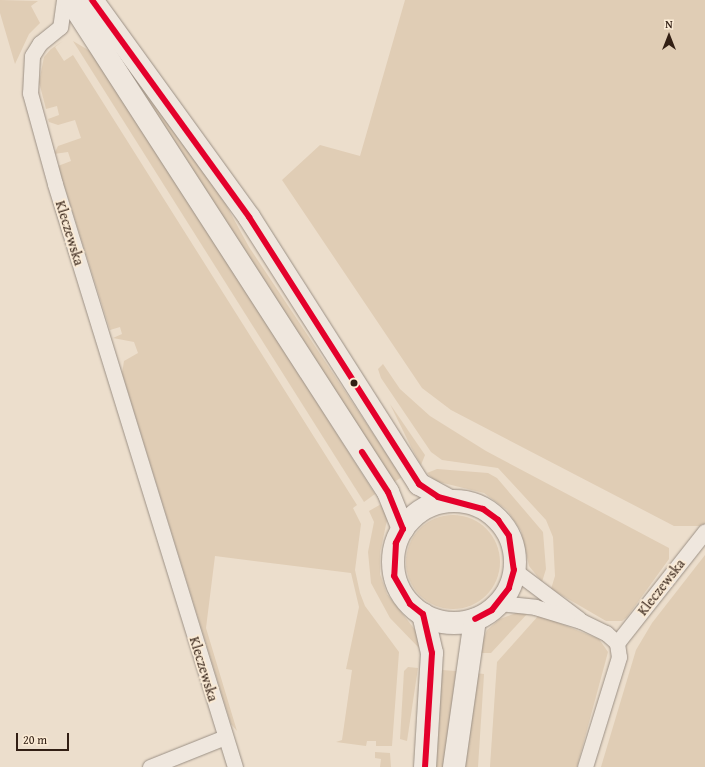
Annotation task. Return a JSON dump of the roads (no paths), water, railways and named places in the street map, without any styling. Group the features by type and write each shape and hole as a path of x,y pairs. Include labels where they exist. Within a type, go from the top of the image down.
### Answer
{"main road":[{"path":"70,0 388,492 403,529"},
{"path":"92,0 249,217 419,484 450,502"},
{"path":"450,502 473,504 498,520 509,536 514,570 499,603 475,619 448,623 422,614 406,600 394,576 394,554 403,529 423,510 450,502"},
{"path":"422,614 432,653 425,767"},
{"path":"454,767 475,619"}],"street":[{"path":"64,0 60,27 69,27 92,35"},
{"name":"Kleczewska","path":"60,27 40,43 32,56 30,93 75,250 234,767"},
{"name":"Kleczewska","path":"617,643 705,531"},
{"path":"514,570 582,621 606,634 617,643 619,657 585,767"},
{"path":"499,603 535,607 582,621"},
{"path":"150,767 225,737"}]}
